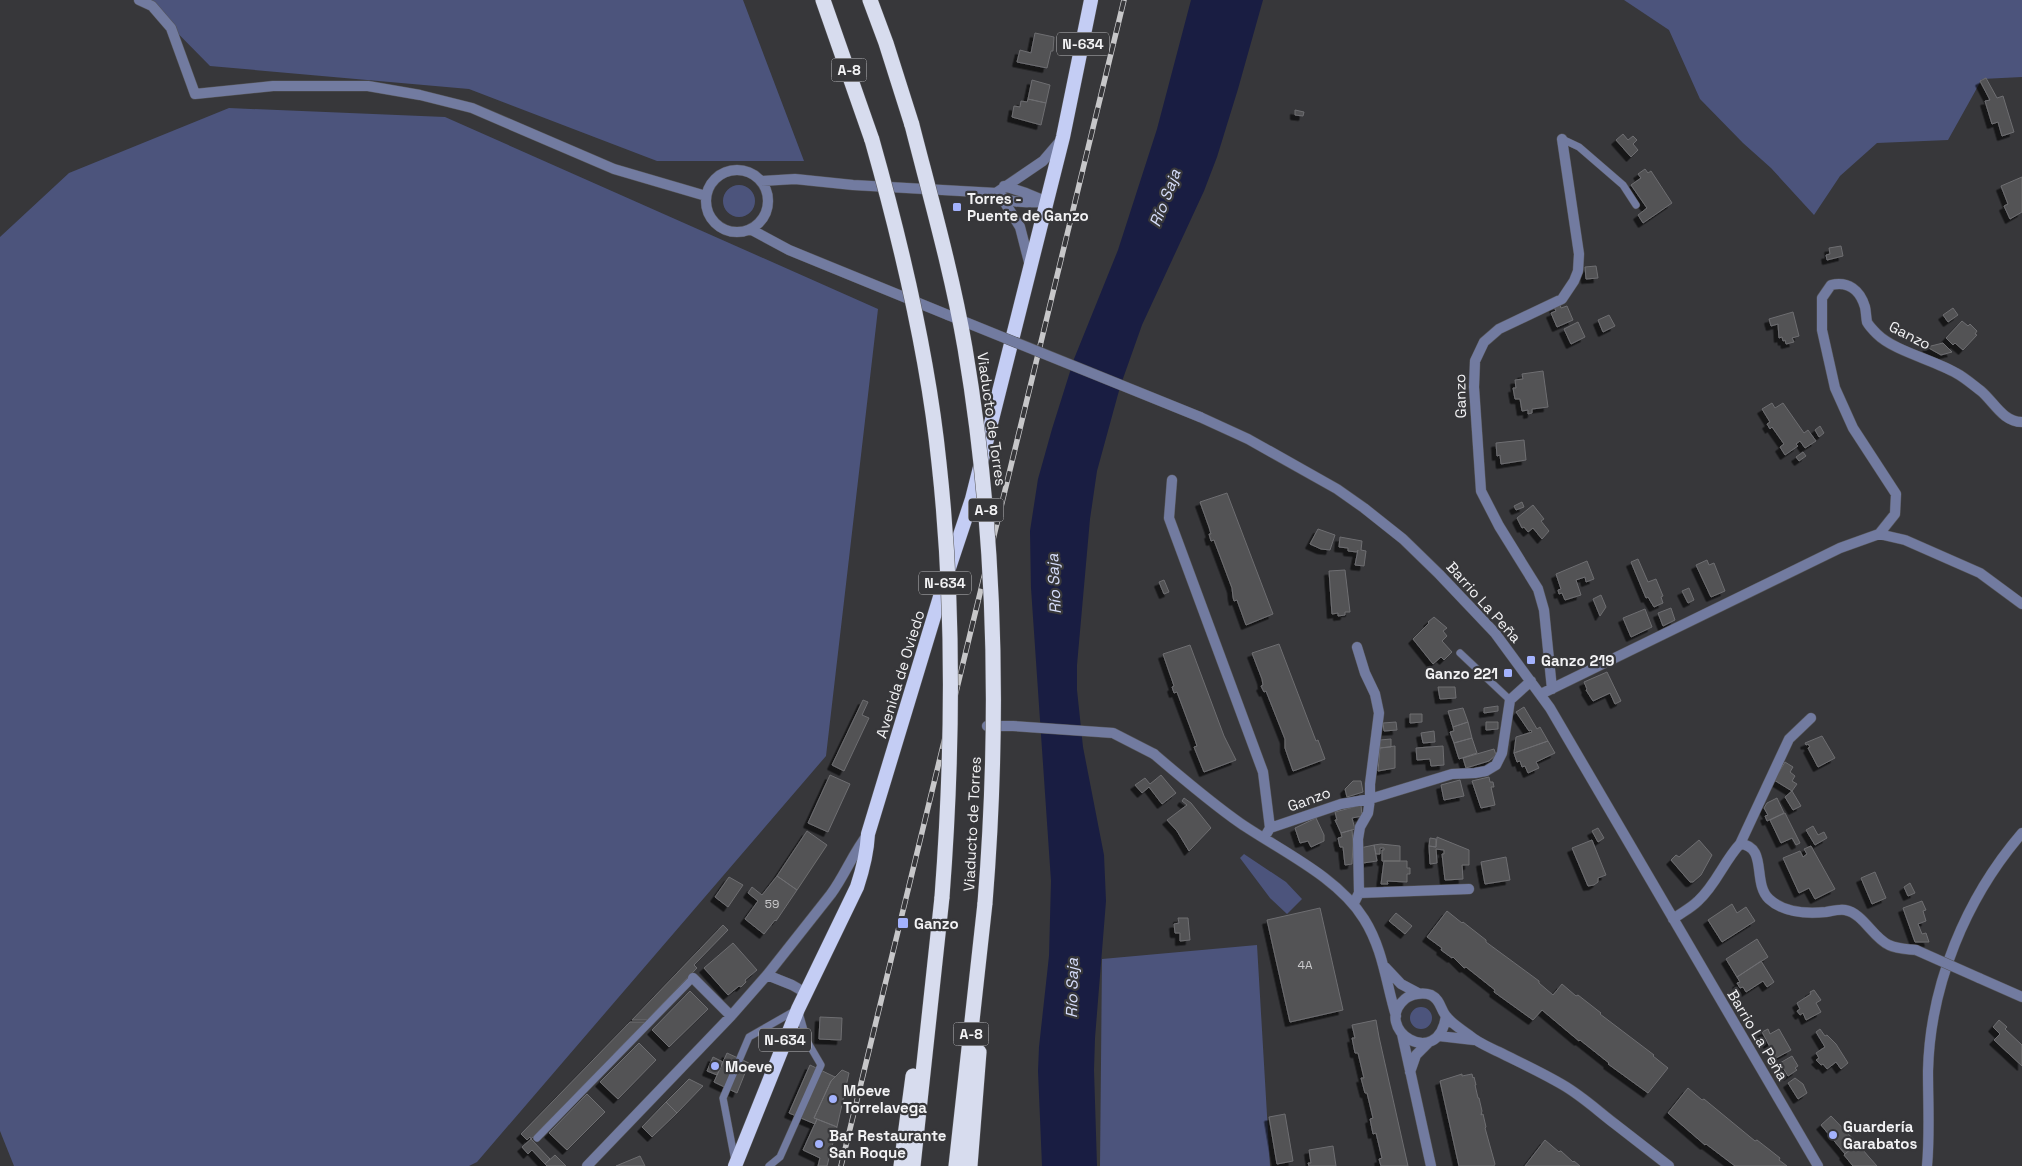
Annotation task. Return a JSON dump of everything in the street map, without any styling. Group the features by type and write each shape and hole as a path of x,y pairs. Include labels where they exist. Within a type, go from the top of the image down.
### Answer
{"highway":[{"name":"Viaducto de Torres","path":"823,0 872,140 897,236 934,424 945,522 950,610 952,702 948,816 942,902"},
{"name":"Viaducto de Torres","path":"870,0 912,125 934,211 964,347 979,444 986,506 992,610 994,709 991,815 985,903"},
{"name":"Avenida de Oviedo","path":"735,1165 798,1009 858,887 866,857 868,834 972,499 1063,137 1091,0"},
{"name":"A-8","path":"913,1166 942,902"},
{"path":"901,1166 916,1059 942,902"},
{"name":"A-8","path":"956,1166 985,903"},
{"path":"970,1166 982,1013 985,903"}],"street":[{"path":"140,0 152,6 171,28 195,94 273,86 368,86 420,95 472,108 614,169 706,196"},
{"path":"1001,193 1043,161 1063,137"},
{"name":"Ganzo","path":"1552,689 1544,610 1538,589 1499,526 1481,491 1474,387 1475,361 1484,342 1499,329 1562,299 1578,271 1579,254 1562,139"},
{"path":"743,170 761,180 766,189 767,208 764,216 750,229 741,232 731,232 714,223 706,206 706,196 715,178 724,172 743,170"},
{"path":"761,180 795,179 853,185 1026,193 1047,202"},
{"path":"1001,193 1020,227 1031,269"},
{"name":"Barrio La Peña","path":"750,229 789,250 1200,417 1248,439 1336,489 1374,515 1403,539 1495,633 1541,694 1818,1166"},
{"name":"Ganzo","path":"1880,534 1895,514 1896,494 1853,428 1835,388 1822,330 1822,298 1831,285 1839,283 1848,285 1860,295 1865,307 1868,323 1878,335 1906,351 1956,373 1981,391 2007,418 2016,422 2022,422"},
{"path":"1172,480 1169,518 1263,772 1270,828 1263,838"},
{"path":"1541,694 1840,548 1880,534 1914,543 1980,573 2022,604"},
{"path":"1354,903 1358,893 1358,839 1360,827 1368,813 1379,713 1357,647"},
{"path":"1510,700 1531,681"},
{"name":"Ganzo","path":"1270,828 1341,804 1370,799 1452,774 1474,773 1486,770 1496,765 1504,742 1510,700"},
{"path":"1673,919 1698,902 1708,891 1729,856 1740,844 1789,739 1811,718"},
{"path":"986,726 1113,733 1154,754 1225,812 1336,886 1354,903 1375,940 1385,967 1397,1026 1408,1040 1419,1043 1434,1039 1475,1040"},
{"path":"1927,1166 1930,1133 1928,1069 1941,985 1960,934 1974,906 1991,875 2022,833"},
{"path":"587,1166 731,1016 767,975 832,894 854,852 868,834"},
{"path":"1740,844 1752,846 1756,852 1760,878 1766,896 1782,909 1811,914 1844,910 1854,914 1889,945 1916,950 2022,997"},
{"path":"1358,893 1469,889"},
{"path":"1385,967 1401,984 1418,993 1431,995 1441,1004 1446,1016 1475,1040 1566,1087 1669,1166"},
{"path":"767,975 792,984 806,993"},
{"path":"693,978 731,1016"},
{"path":"1396,1017 1398,1008 1406,998 1418,993"},
{"path":"1410,1073 1416,1054 1434,1039 1444,1026 1446,1016"},
{"path":"1402,1034 1430,1166"}],"lane":[{"path":"1562,139 1578,147 1596,164 1624,185 1636,205"},
{"path":"1460,653 1510,700"},
{"path":"538,1138 693,978"},
{"path":"735,1165 723,1098 749,1037 798,1009 808,1041 821,1065 780,1157 769,1166"}],"shaded area":[{"path":"145,0 743,0 804,161 657,161 469,89 210,66"},
{"path":"1624,0 2022,0 2022,77 1982,79 1948,140 1877,143 1840,176 1814,215 1771,168 1743,143 1700,99 1669,30"},
{"path":"229,108 445,117 878,309 826,756 477,1162 469,1166 14,1166 0,1131 0,237 69,173"},
{"path":"739,185 750,190 755,201 750,212 739,217 728,212 723,201 728,190"},
{"path":"1244,854 1286,882 1302,899 1287,914 1270,898 1240,858"},
{"path":"1257,945 1270,1166 1100,1166 1102,959"},
{"path":"1421,1007 1429,1010 1432,1018 1429,1026 1421,1029 1413,1026 1410,1018 1413,1010"}],"water":[{"name":"Río Saja","path":"1191,0 1263,0 1217,157 1204,191 1142,325 1120,387 1097,471 1090,519 1077,665 1077,690 1083,747 1104,855 1106,901 1095,1038 1097,1166 1042,1166 1038,1071 1049,956 1051,881 1031,588 1030,531 1038,479 1052,429 1074,359 1118,250 1157,129"}],"building":[{"path":"1035,33 1054,37 1053,51 1051,51 1047,68 1017,62 1020,50 1031,53"},
{"path":"1986,78 1997,98 2003,96 2014,132 2002,136 1998,122 1992,124 1985,101 1990,100 1980,81"},
{"path":"1032,80 1050,85 1046,103 1028,99"},
{"path":"1028,99 1046,103 1041,125 1012,117 1014,106 1020,107 1021,101 1027,102"},
{"path":"1295,110 1304,112 1303,116 1295,115"},
{"path":"1623,134 1628,140 1633,136 1637,140 1633,144 1638,150 1631,157 1616,140"},
{"path":"1645,169 1648,173 1651,171 1672,203 1643,223 1638,215 1647,208 1631,185 1641,178 1638,174"},
{"path":"2022,177 2022,212 2010,219 2004,206 2008,204 2001,186"},
{"path":"1841,246 1843,256 1827,260 1826,255 1830,254 1829,248"},
{"path":"1596,266 1598,278 1586,279 1585,267"},
{"path":"1560,305 1561,308 1567,306 1573,320 1557,327 1551,313 1556,311 1554,307"},
{"path":"1953,308 1958,315 1948,322 1943,315"},
{"path":"1793,312 1799,336 1792,338 1794,342 1786,344 1782,337 1779,338 1778,324 1771,326 1769,319"},
{"path":"1609,315 1615,326 1603,332 1598,320"},
{"path":"1962,321 1968,326 1970,324 1977,331 1975,334 1977,335 1963,350 1955,343 1953,345 1946,338"},
{"path":"1578,322 1585,337 1571,344 1564,329"},
{"path":"1943,343 1952,352 1941,355 1927,347"},
{"path":"1543,371 1548,407 1532,409 1532,413 1528,414 1528,410 1522,411 1520,399 1515,399 1513,388 1516,388 1515,380 1523,379 1522,374"},
{"path":"1772,403 1775,408 1783,403 1804,433 1808,430 1816,441 1805,448 1800,441 1796,444 1798,446 1785,455 1780,447 1784,444 1772,427 1770,429 1767,424 1770,422 1762,409"},
{"path":"1820,426 1824,433 1819,437 1815,430"},
{"path":"1524,440 1526,460 1501,464 1500,455 1497,456 1496,443"},
{"path":"1803,452 1806,456 1799,461 1796,457"},
{"path":"1227,493 1273,614 1246,625 1237,600 1234,601 1232,588 1214,540 1211,541 1209,534 1211,534 1200,502"},
{"path":"1522,502 1524,507 1516,510 1514,506"},
{"path":"1533,505 1544,519 1541,521 1549,531 1542,539 1533,528 1528,532 1524,527 1522,528 1517,518"},
{"path":"1318,529 1335,535 1330,550 1321,549 1310,544"},
{"path":"1340,537 1362,541 1361,550 1366,551 1364,566 1355,565 1358,550 1357,552 1348,551 1348,548 1339,547"},
{"path":"1638,559 1648,582 1656,579 1663,596 1661,597 1663,603 1654,607 1648,597 1646,598 1631,562"},
{"path":"1707,560 1709,565 1714,563 1725,591 1711,597 1696,565"},
{"path":"1587,561 1594,579 1586,582 1585,577 1576,580 1581,595 1565,600 1562,593 1559,594 1558,590 1561,589 1556,574"},
{"path":"1345,570 1350,612 1345,612 1345,615 1338,616 1338,613 1332,614 1329,571"},
{"path":"1164,580 1169,592 1164,594 1159,582"},
{"path":"1689,588 1694,600 1688,603 1682,591"},
{"path":"1601,595 1606,607 1600,616 1593,599"},
{"path":"1671,608 1675,620 1663,626 1658,613"},
{"path":"1645,609 1652,627 1631,637 1623,618"},
{"path":"1434,617 1447,628 1443,631 1447,636 1442,641 1452,652 1444,660 1441,657 1433,664 1413,639"},
{"path":"1279,644 1316,741 1318,740 1325,759 1293,771 1285,748 1285,739 1266,691 1264,692 1261,686 1263,685 1262,679 1252,653"},
{"path":"1190,645 1224,736 1236,760 1204,772 1194,747 1197,746 1195,740 1177,692 1174,693 1172,687 1174,686 1163,654"},
{"path":"1607,672 1621,701 1615,704 1610,693 1593,701 1586,690 1584,682"},
{"path":"1438,687 1455,687 1456,698 1440,699"},
{"path":"863,700 868,702 862,715 869,718 844,771 832,765"},
{"path":"1498,706 1498,711 1484,713 1484,708"},
{"path":"1524,707 1537,729 1540,727 1548,741 1514,753 1516,737 1532,732 1531,730 1529,731 1516,712"},
{"path":"1463,708 1468,722 1453,727 1448,711"},
{"path":"1410,714 1422,714 1422,722 1410,723"},
{"path":"1396,722 1397,730 1384,731 1383,723"},
{"path":"1468,722 1472,738 1454,743 1450,732 1454,731 1453,727"},
{"path":"1486,722 1498,722 1498,729 1486,730"},
{"path":"1434,731 1435,742 1423,743 1421,733"},
{"path":"1822,736 1835,758 1818,767 1808,748 1810,747 1805,743"},
{"path":"1472,738 1477,753 1459,759 1454,743"},
{"path":"1391,739 1391,747 1380,748 1380,740"},
{"path":"1548,741 1555,753 1536,762 1539,768 1528,773 1525,766 1522,767 1520,761 1517,762 1514,753"},
{"path":"1395,746 1395,768 1378,771 1380,748"},
{"path":"1443,746 1444,765 1431,766 1430,759 1417,760 1416,748"},
{"path":"1494,749 1496,755 1489,761 1466,768 1463,758"},
{"path":"1785,762 1793,767 1790,772 1795,776 1792,781 1797,784 1792,791 1774,780"},
{"path":"830,775 850,784 828,832 808,823"},
{"path":"1161,775 1176,793 1162,804 1149,787 1142,793 1135,785 1145,778 1150,784"},
{"path":"1489,777 1490,782 1493,782 1494,787 1491,787 1495,805 1481,808 1472,781"},
{"path":"1460,780 1464,796 1444,800 1441,785"},
{"path":"1353,781 1361,781 1363,792 1347,797 1345,789"},
{"path":"1792,791 1801,806 1793,810 1785,797"},
{"path":"1184,798 1191,803 1211,828 1189,851 1177,831 1167,820 1187,805 1182,801"},
{"path":"1777,798 1784,813 1767,821 1765,816 1768,815 1764,808 1767,803"},
{"path":"1361,805 1362,816 1352,818 1355,829 1341,833 1335,820 1337,820 1335,812"},
{"path":"1785,813 1800,843 1796,845 1792,838 1781,843 1770,820"},
{"path":"1316,818 1324,835 1324,841 1311,847 1308,841 1300,843 1295,828"},
{"path":"1813,826 1818,835 1824,832 1827,838 1815,845 1806,830"},
{"path":"1598,828 1604,838 1598,842 1592,831"},
{"path":"1352,830 1352,864 1345,865 1343,847 1340,847 1338,838 1342,837 1341,833"},
{"path":"807,831 827,845 797,890 777,876"},
{"path":"1437,837 1469,850 1469,865 1462,865 1463,879 1445,880 1442,854 1444,854 1444,850 1436,849 1437,863 1430,864 1429,846 1436,847"},
{"path":"1430,838 1436,839 1436,847 1429,846"},
{"path":"1592,840 1606,875 1598,878 1598,882 1594,885 1588,886 1572,848"},
{"path":"1699,840 1712,855 1701,875 1693,882 1690,882 1671,860 1676,855 1679,857"},
{"path":"1374,845 1400,846 1400,861 1382,861 1382,850 1384,848 1380,848 1380,854 1376,854"},
{"path":"1374,845 1377,861 1363,863 1360,848"},
{"path":"1811,846 1835,889 1815,899 1809,888 1799,893 1783,858 1800,851 1803,857 1807,854 1804,849"},
{"path":"1506,857 1510,880 1485,884 1481,862"},
{"path":"1384,861 1407,861 1407,868 1410,868 1410,874 1407,874 1407,882 1387,881 1388,884 1381,884"},
{"path":"1875,872 1886,898 1872,904 1861,878"},
{"path":"777,876 797,890 776,921 764,934 745,919 758,901 748,893 752,887 762,895"},
{"path":"729,877 743,885 728,907 715,897"},
{"path":"1910,883 1915,893 1908,896 1904,887"},
{"path":"1922,901 1926,910 1923,911 1926,921 1918,924 1922,934 1926,933 1929,942 1915,942 1903,908"},
{"path":"1732,904 1737,913 1746,907 1755,921 1722,942 1708,920"},
{"path":"1320,908 1343,1010 1290,1022 1267,920"},
{"path":"1447,911 1539,981 1553,995 1562,984 1654,1055 1668,1068 1648,1093 1608,1064 1542,1010 1533,1020 1494,992 1495,990 1466,967 1464,968 1453,957 1441,950 1442,948 1427,937"},
{"path":"1396,913 1412,926 1405,934 1389,921"},
{"path":"1178,918 1188,918 1190,940 1180,941 1180,933 1175,933 1174,924 1179,923"},
{"path":"723,925 728,930 694,965 697,968 647,1020 632,1020"},
{"path":"1757,939 1768,957 1737,977 1726,959"},
{"path":"733,943 757,970 745,980 746,982 741,987 739,986 728,995 704,968"},
{"path":"1761,961 1774,982 1767,987 1763,981 1746,992 1737,983 1740,982 1737,977"},
{"path":"1814,990 1821,1000 1816,1003 1821,1012 1806,1020 1803,1013 1800,1015 1797,1011 1800,1009 1797,1003"},
{"path":"690,991 708,1009 669,1047 652,1030"},
{"path":"820,1017 842,1018 841,1040 819,1039"},
{"path":"1376,1020 1408,1166 1381,1166 1379,1159 1382,1158 1376,1133 1373,1134 1370,1119 1373,1118 1361,1078 1364,1078 1358,1053 1355,1053 1352,1038 1355,1038 1352,1025"},
{"path":"1999,1020 2007,1027 2005,1029 2022,1045 2022,1066 1994,1040 2000,1034 1993,1027"},
{"path":"630,1022 645,1022 531,1139 530,1137 527,1140 521,1134"},
{"path":"1768,1029 1770,1034 1779,1029 1791,1050 1776,1058 1762,1032"},
{"path":"1820,1029 1825,1036 1827,1035 1836,1044 1848,1063 1841,1069 1836,1062 1827,1069 1816,1060 1819,1058 1816,1053 1825,1047 1816,1032"},
{"path":"639,1043 656,1060 618,1099 600,1082"},
{"path":"727,1053 749,1063 737,1093 714,1082"},
{"path":"1792,1056 1798,1066 1795,1068 1797,1070 1788,1076 1780,1063"},
{"name":"Moeve","path":"713,1057 723,1062 717,1075 707,1071"},
{"path":"810,1065 835,1077 831,1081 814,1118 817,1119 815,1124 789,1113"},
{"name":"Moeve Torrelavega","path":"842,1070 849,1073 837,1127 814,1118 831,1081"},
{"path":"1462,1074 1462,1076 1472,1074 1474,1077 1482,1111 1481,1115 1483,1114 1494,1166 1459,1166 1440,1081"},
{"path":"1795,1078 1803,1084 1807,1093 1798,1099 1788,1083"},
{"path":"689,1079 703,1086 677,1113 666,1102"},
{"path":"1688,1088 1755,1141 1757,1140 1780,1158 1779,1160 1787,1166 1735,1166 1705,1145 1668,1113"},
{"path":"587,1094 605,1112 567,1150 549,1133"},
{"path":"666,1102 677,1113 652,1137 642,1127"},
{"path":"1285,1114 1293,1161 1277,1164 1269,1117"},
{"path":"1831,1116 1857,1143 1845,1154 1821,1125"},
{"name":"Bar Restaurante San Roque","path":"817,1119 837,1127 827,1166 818,1166 820,1158 803,1150"},
{"path":"531,1139 550,1159 545,1164 532,1150 528,1154 522,1147"},
{"path":"1545,1140 1559,1152 1561,1151 1580,1166 1525,1166"},
{"path":"1857,1143 1877,1166 1853,1166 1844,1155"},
{"path":"1333,1146 1336,1166 1309,1166 1308,1163 1311,1163 1309,1150"},
{"path":"555,1155 566,1166 547,1166 545,1164"},
{"path":"640,1156 645,1166 616,1166"}],"railway":[{"path":"841,1166 1124,0"}],"place":[{"name":"Torres - Puente de Ganzo","path":"957,207"},
{"name":"Ganzo 219","path":"1531,660"},
{"name":"Ganzo 221","path":"1508,673"},
{"name":"Ganzo","path":"903,923"},
{"name":"Moeve","path":"715,1066"},
{"name":"Moeve Torrelavega","path":"833,1099"},
{"name":"Guardería Garabatos","path":"1833,1135"},
{"name":"Bar Restaurante San Roque","path":"819,1144"}]}
